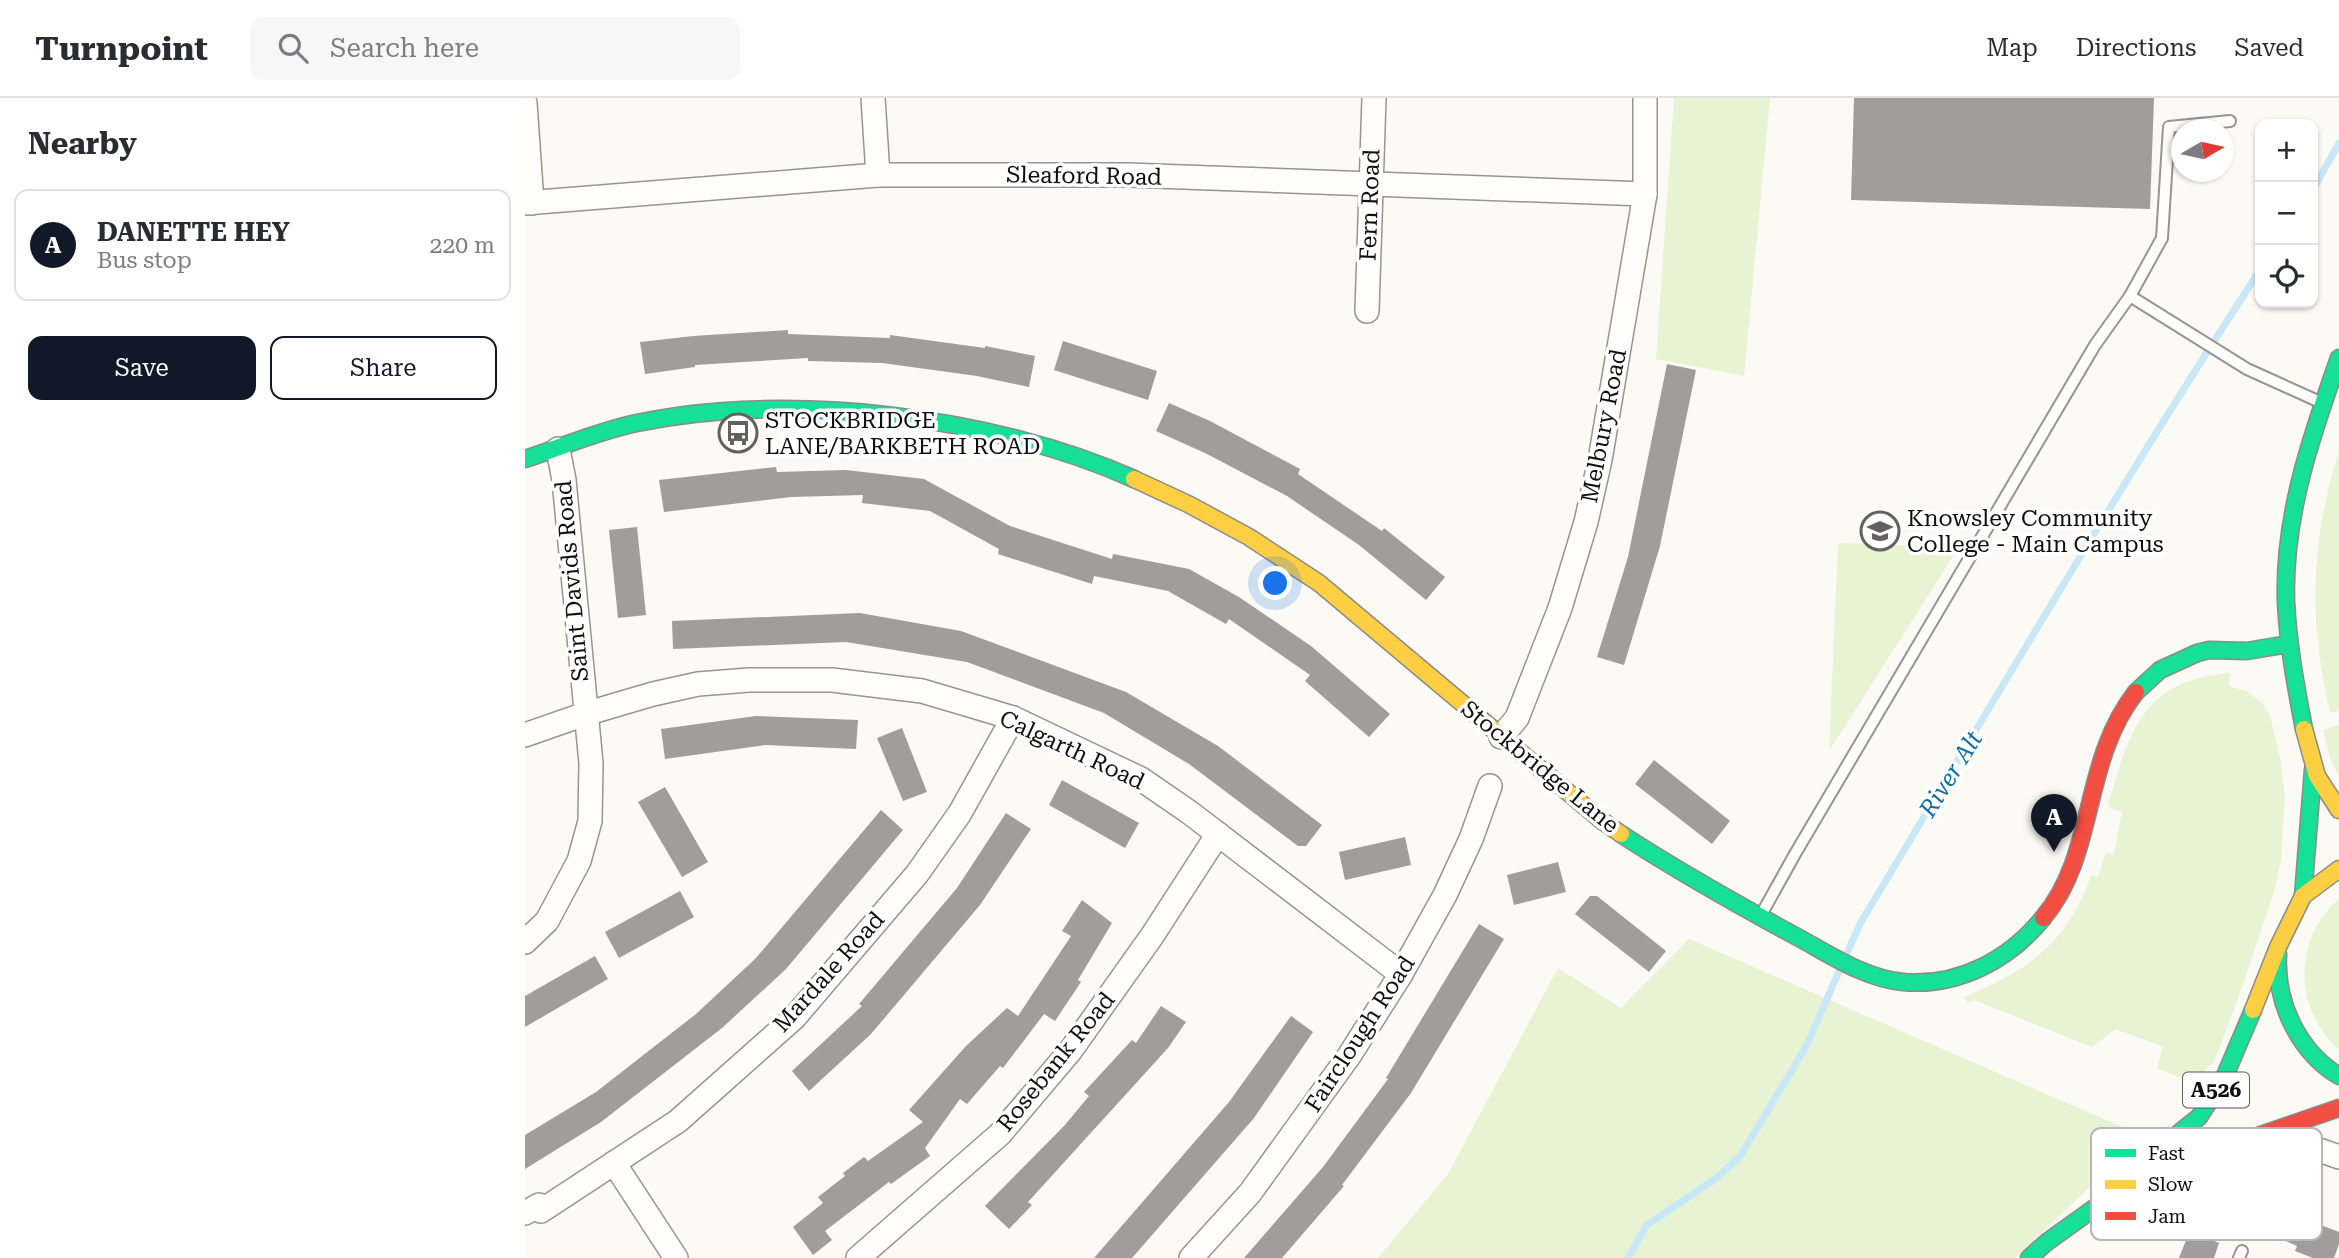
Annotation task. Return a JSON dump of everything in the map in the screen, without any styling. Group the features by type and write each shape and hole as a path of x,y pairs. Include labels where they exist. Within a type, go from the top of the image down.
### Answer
{"main road":[{"path":"2339,358 2297,494 2290,533 2286,608 2292,673 2313,770 2329,799 2339,810"},
{"name":"Stockbridge Lane","path":"525,459 616,428 691,415 761,410 830,410 894,414 975,428 1037,443 1101,464 1162,490 1247,534 1311,577 1601,820 1653,855 1760,918 1829,954 1857,967 1904,982 1937,980 1973,971 2008,952 2053,909 2074,861 2108,737 2117,717 2144,684 2160,670 2207,650 2242,651 2288,644"},
{"path":"2303,896 2313,770"},
{"name":"A526","path":"2185,1128 2199,1117 2234,1058 2278,947 2303,896 2339,869"},
{"name":"A526","path":"2278,947 2280,992 2287,1014 2300,1037 2315,1055 2339,1076"},
{"name":"A526","path":"2281,1128 2339,1108"},
{"name":"A526","path":"2029,1258 2091,1210"}],"street":[{"path":"873,98 878,175"},
{"name":"Fern Road","path":"1367,312 1374,98"},
{"name":"Melbury Road","path":"1501,737 1517,718 1560,608 1586,522 1600,460 1645,194 1645,98"},
{"path":"525,103 528,203"},
{"name":"Sleaford Road","path":"528,203 878,175 1128,175 1645,194"},
{"name":"Saint Davids Road","path":"525,942 547,921 579,861 590,821 591,763 564,480 558,449"},
{"name":"Calgarth Road","path":"525,735 585,714 698,684 748,680 832,680 922,691 1013,718 1141,779 1218,834 1401,974"},
{"name":"Mardale Road","path":"525,1213 539,1205 541,1211 678,1121 794,1018 917,874 960,813 1013,718"},
{"name":"Fairclough Road","path":"1191,1258 1250,1193 1349,1056 1401,974 1445,895 1471,839 1490,786"},
{"name":"Rosebank Road","path":"858,1258 1000,1134 1071,1050 1152,936 1218,834"},
{"path":"614,1163 675,1258"}],"lane":[{"path":"1760,918 1802,842 2095,345 2130,296 2162,238 2171,127"},
{"path":"2130,296 2247,369 2323,404"}],"green space":[{"path":"1674,98 1770,98 1744,376 1656,359"},
{"path":"2339,450 2339,711 2330,713 2316,624 2316,574 2326,499"},
{"path":"1838,543 1959,547 1829,751"},
{"path":"2230,673 2229,686 2248,692 2263,704 2270,715 2281,762 2285,798 2281,860 2274,892 2238,999 2213,1062 2194,1082 2157,1069 2163,1047 2116,1029 2092,1047 1974,1000 1968,1003 1964,997 2026,965 2057,937 2070,920 2091,876 2098,877 2106,852 2114,854 2122,812 2110,808 2108,804 2124,754 2144,714 2177,686 2200,678"},
{"path":"2339,725 2339,776 2331,761 2323,730"},
{"path":"2339,899 2339,1050 2324,1034 2313,1015 2304,974 2306,954 2313,934 2324,915"},
{"path":"1689,939 2125,1128 2091,1128 2091,1186 2015,1258 1378,1258 1448,1174 1558,968 1621,1008"}],"building":[{"path":"1854,98 2154,98 2150,209 1851,200"},
{"path":"788,330 788,334 890,338 890,335 985,346 1035,356 1029,387 977,376 882,363 808,361 808,358 695,365 645,374 640,342"},
{"path":"1063,341 1157,371 1148,400 1054,370"},
{"path":"1667,364 1696,370 1660,546 1624,665 1597,657 1628,557"},
{"path":"1169,403 1210,421 1300,469 1298,474 1382,531 1384,528 1445,577 1426,600 1359,545 1287,496 1156,431"},
{"path":"776,467 777,472 846,470 924,479 1010,526 1112,559 1113,554 1189,569 1239,597 1311,646 1390,714 1369,737 1305,681 1310,675 1229,619 1226,624 1168,591 1094,576 1092,584 998,554 999,549 930,511 862,503 863,495 791,497 664,512 659,480"},
{"path":"637,527 646,615 618,618 609,530"},
{"path":"860,613 961,631 1126,692 1218,746 1322,825 1306,846 1298,846 1189,764 1104,713 967,662 846,642 673,649 672,621"},
{"path":"756,716 858,720 856,749 765,745 665,759 661,729"},
{"path":"902,728 927,792 903,801 877,738"},
{"path":"1654,760 1730,821 1712,844 1635,784"},
{"path":"1062,780 1139,823 1125,848 1049,805"},
{"path":"665,787 708,862 682,877 638,802"},
{"path":"881,810 903,830 786,969 722,1028 601,1122 525,1169 525,1135 596,1092 696,1014 756,958"},
{"path":"1006,813 1031,829 980,905 871,1034 809,1091 792,1071 862,1006 859,1004 957,888"},
{"path":"1405,837 1411,865 1345,880 1339,852"},
{"path":"1558,862 1566,892 1514,905 1507,875"},
{"path":"680,891 694,917 619,958 605,932"},
{"path":"1590,896 1597,896 1666,951 1649,972 1575,914"},
{"path":"1082,900 1112,923 1078,980 1081,982 1055,1021 1044,1014 1003,1068 1000,1066 967,1104 960,1099 925,1148 930,1156 891,1184 889,1182 825,1231 832,1240 813,1255 793,1227 823,1203 818,1197 845,1176 843,1173 864,1157 868,1161 923,1122 909,1110 966,1046 1007,1008 1018,1016 1071,936 1062,931"},
{"path":"1479,924 1504,939 1411,1093 1342,1185 1344,1186 1282,1258 1244,1258 1323,1167 1388,1079 1386,1078"},
{"path":"595,956 608,979 525,1027 525,996"},
{"path":"1161,1006 1186,1022 1168,1048 1028,1202 1032,1205 1009,1229 985,1206 1064,1126 1089,1096 1084,1092 1132,1040 1136,1043"},
{"path":"1291,1016 1313,1032 1254,1118 1132,1258 1094,1258 1229,1102"},
{"path":"2322,1225 2339,1232 2339,1244 2334,1258 2313,1258 2295,1251 2297,1246 2284,1240 2322,1240"},
{"path":"2186,1240 2212,1240 2219,1243 2214,1258 2179,1258"}],"waterway":[{"name":"River Alt","path":"2317,182 2339,143"},
{"name":"River Alt","path":"1846,955 1861,922 2057,594 2255,278"},
{"name":"River Alt","path":"1628,1258 1646,1226 1719,1176 1741,1155 1806,1047 1840,969"}],"traffic: fast":[{"path":"2304,729 2287,618 2286,570 2301,478 2339,358"},
{"path":"525,459 637,423 696,414 758,409 823,410 889,415 955,425 1018,439 1079,457 1134,479"},
{"path":"2136,692 2160,670 2197,653 2209,650 2247,651 2288,644"},
{"path":"2303,896 2313,770"},
{"path":"1621,834 1665,862 1837,959 1863,972 1890,980 1943,980 1981,968 2015,946 2043,918"},
{"path":"2278,954 2280,990 2292,1024 2312,1053 2324,1066 2339,1076"},
{"path":"2185,1128 2199,1117 2224,1078 2253,1010"},
{"path":"2029,1258 2091,1210"}],"traffic: slow":[{"path":"1134,479 1249,537 1319,583 1621,834"},
{"path":"2304,729 2317,776 2339,810"},
{"path":"2253,1010 2278,947 2303,896 2339,869"}],"traffic: jam":[{"path":"2043,918 2060,893 2073,866 2106,748 2118,719 2136,692"},
{"path":"2281,1128 2339,1108"}],"place":[{"name":"STOCKBRIDGE LANE/BARKBETH ROAD","path":"738,433"},
{"name":"Knowsley Community College - Main Campus","path":"1880,531"},
{"name":"DANETTE HEY","path":"2054,852"}]}
